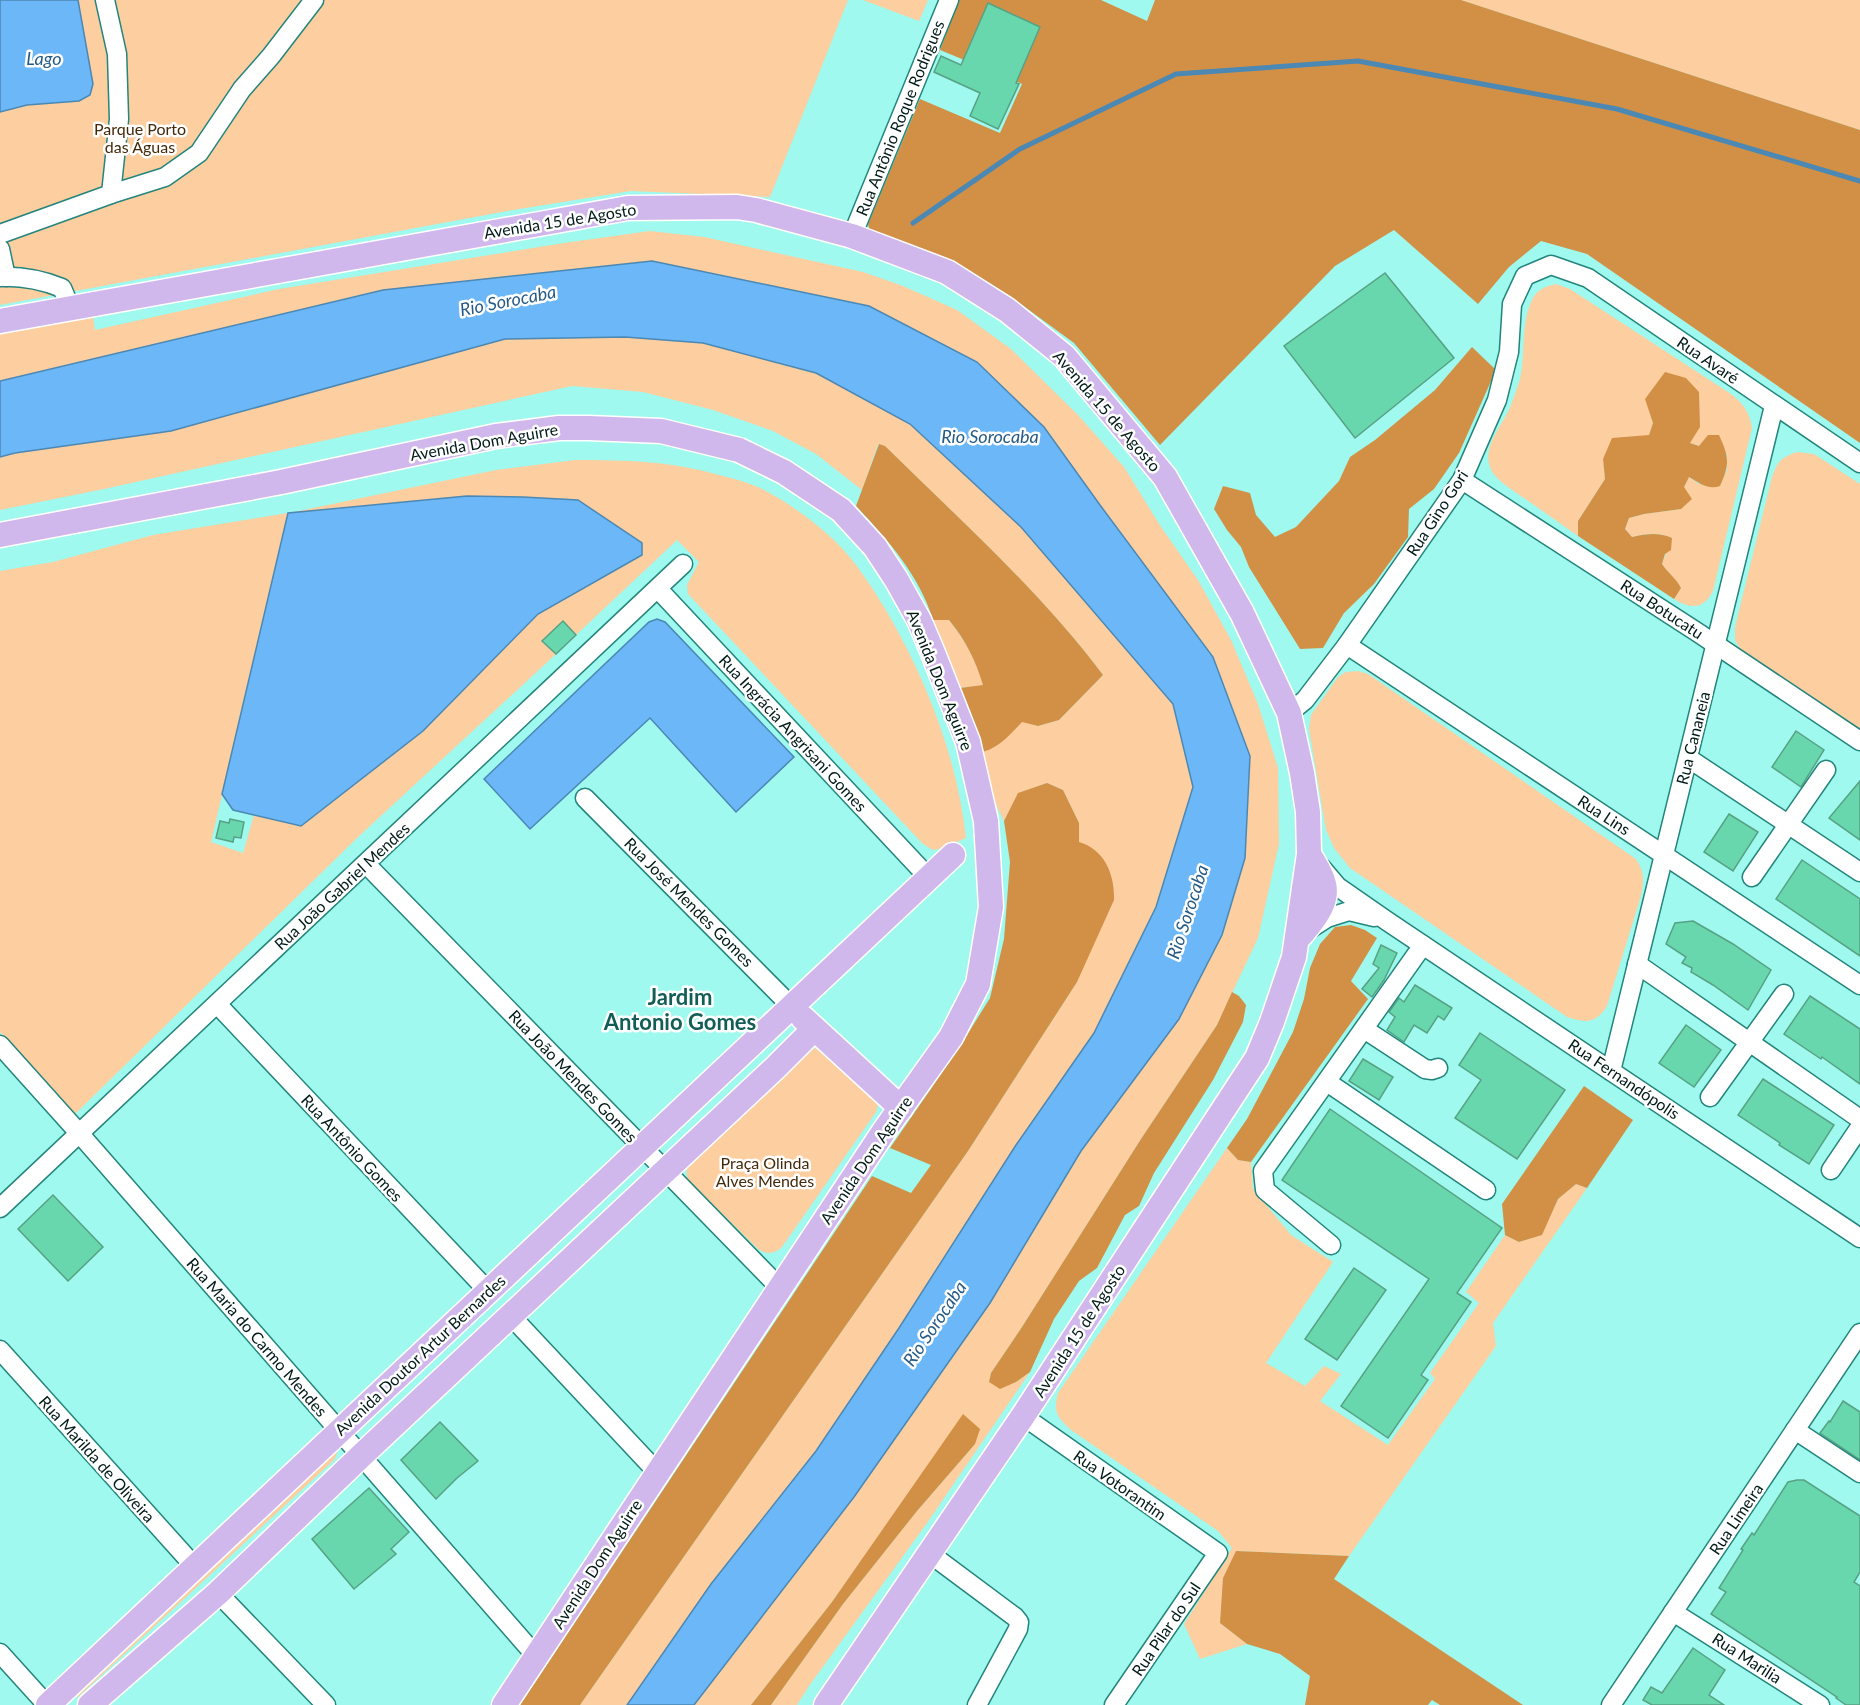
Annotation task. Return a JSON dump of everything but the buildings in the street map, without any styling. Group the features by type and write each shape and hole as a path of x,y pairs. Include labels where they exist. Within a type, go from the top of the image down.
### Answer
{"main road":[{"name":"Avenida 15 de Agosto","path":"0,321 628,208 737,207 852,236 947,272 1007,310 1064,356 1165,477 1242,613 1289,713 1319,872 1310,909 1297,939 1285,984 1257,1058 1023,1416 825,1705"},
{"name":"Avenida Dom Aguirre","path":"0,535 280,482 496,436 559,428 661,431 739,450 784,472 841,510 875,547 919,620 968,742 986,821 991,907 978,984 951,1037 900,1108 504,1705"},
{"name":"Avenida Doutor Artur Bernardes","path":"48,1705 953,855"},
{"path":"792,1007 900,1108"},
{"name":"Avenida Doutor Artur Bernardes","path":"90,1705 218,1593 814,1029"}],"street":[{"path":"105,0 117,54 119,118 111,194"},
{"path":"0,234 165,177 200,153 242,89 314,0"},
{"name":"Rua Antônio Roque Rodrigues","path":"852,236 949,0"},
{"path":"0,249 3,277 16,276 51,283 62,288 70,307"},
{"name":"Rua Gino Gori","path":"1289,713 1305,700 1347,645 1462,480 1497,400 1509,352 1512,304 1525,276 1551,265"},
{"name":"Rua Avaré","path":"1551,265 1588,278 1860,463"},
{"name":"Rua Cananeia","path":"1611,1071 1774,406"},
{"name":"Rua Botucatu","path":"1462,480 1860,741"},
{"name":"Rua João Gabriel Mendes","path":"0,1208 683,564"},
{"name":"Rua Ingrácia Angrisani Gomes","path":"658,588 929,878"},
{"name":"Rua Lins","path":"1347,645 1860,985"},
{"path":"1688,758 1860,872"},
{"path":"1752,877 1826,770"},
{"name":"Rua José Mendes Gomes","path":"585,798 792,1007"},
{"name":"Rua João Mendes Gomes","path":"366,864 780,1288"},
{"name":"Rua Fernandópolis","path":"1319,872 1387,921 1860,1238"},
{"path":"1310,909 1349,911"},
{"path":"1297,939 1327,918 1349,911"},
{"name":"Rua Fernandópolis","path":"1349,911 1387,921"},
{"path":"1331,1245 1265,1190 1263,1171 1423,945"},
{"path":"1637,964 1860,1119"},
{"path":"1710,1097 1784,994"},
{"name":"Rua Antônio Gomes","path":"217,1004 488,1292"},
{"path":"1364,1029 1425,1069 1438,1068"},
{"name":"Rua Maria do Carmo Mendes","path":"0,1045 536,1656"},
{"path":"1327,1082 1486,1190"},
{"path":"1830,1170 1860,1127"},
{"path":"510,1316 658,1473"},
{"name":"Rua Limeira","path":"1611,1705 1860,1333"},
{"name":"Rua Marilda de Oliveira","path":"0,1350 195,1567"},
{"name":"Rua Votorantim","path":"1023,1416 1218,1553"},
{"path":"1795,1430 1860,1473"},
{"path":"929,1553 1016,1617 1019,1622 1018,1629 977,1705"},
{"name":"Rua Pilar do Sul","path":"1114,1705 1218,1553"},
{"path":"218,1593 326,1705"},
{"name":"Rua Marilia","path":"1673,1612 1820,1705"},
{"path":"0,1653 48,1705"}],"green space":[{"name":"Parque Porto das Águas","path":"0,0 848,0 770,197 631,191 513,210 0,305"},
{"path":"863,0 928,0 919,21"},
{"path":"1461,0 1860,0 1860,130"},
{"path":"650,231 704,237 863,272 903,286 957,310 1011,349 1078,415 1124,467 1161,527 1198,580 1231,640 1258,704 1278,768 1279,844 1258,938 1217,1025 991,1373 989,1382 1016,1382 1030,1372 927,1523 797,1705 771,1705 843,1604 917,1511 975,1444 964,1415 832,1602 751,1705 580,1705 968,1151 1077,982 1079,823 1063,790 1047,783 1019,793 1004,821 992,797 978,753 1022,721 1038,726 1059,720 1103,675 1079,644 1026,585 885,446 878,444 862,490 816,454 773,431 713,410 643,392 572,386 0,510 0,327 92,309 95,330 279,289"},
{"path":"1556,284 1570,289 1731,394 1743,405 1749,417 1752,428 1713,591 1701,605 1686,605 1674,599 1680,588 1662,564 1672,538 1652,534 1632,537 1625,529 1629,518 1681,509 1684,487 1689,477 1699,484 1720,486 1727,470 1727,454 1690,443 1658,382 1646,399 1653,423 1649,435 1603,459 1605,479 1578,521 1578,536 1506,486 1493,473 1488,456 1493,438 1511,405 1520,379 1526,317 1529,308 1537,292"},
{"path":"1797,452 1814,454 1860,484 1860,732 1741,650 1735,640 1735,627 1772,477 1780,461"},
{"path":"575,460 665,464 701,470 744,482 758,487 789,505 836,542 863,575 887,612 915,665 948,750 962,808 966,838 933,850 923,844 688,594 687,585 699,562 677,540 576,635 563,622 542,641 556,654 357,838 75,1114 0,1032 0,571 53,562 153,535 288,513 211,842 243,853 254,815 301,826 423,731 538,614 642,555 523,497 467,496 289,513 496,470"},
{"path":"948,619 969,650 984,685 960,688 933,620"},
{"path":"1358,671 1368,674 1636,859 1643,878 1640,899 1607,1006 1599,1016 1585,1021 1567,1017 1350,868 1334,848 1326,830 1309,729 1311,715 1338,677 1346,672"},
{"name":"Praça Olinda Alves Mendes","path":"820,1047 880,1098 876,1112 782,1247 767,1253 758,1249 689,1181 687,1168 807,1051"},
{"path":"1227,1148 1238,1160 1251,1162 1253,1189 1291,1235 1333,1262 1266,1363 1305,1386 1324,1366 1341,1374 1320,1401 1388,1445 1435,1379 1430,1373 1479,1303 1466,1292 1505,1235 1519,1242 1541,1235 1558,1199 1576,1184 1587,1188 1493,1323 1496,1346 1349,1556 1236,1551 1220,1623 1247,1644 1200,1659 1184,1624 1232,1548 1218,1531 1071,1430 1059,1418 1056,1405 1058,1393"},
{"path":"334,1449 337,1453 334,1460 78,1697 71,1691"}],"shaded area":[{"path":"959,0 1101,0 1147,21 1155,0 1461,0 1860,130 1860,443 1587,254 1541,241 1509,267 1478,304 1394,230 1335,266 1160,445 1074,343 1010,296 950,267 871,238 868,224 920,99 1000,133 1022,84 940,50"},
{"path":"1472,347 1496,370 1459,453 1434,489 1409,509 1408,537 1374,584 1344,613 1323,648 1300,649 1249,567 1241,547 1214,509 1223,486 1250,493 1256,515 1275,537 1296,527 1339,481 1350,457 1375,440 1435,390"},
{"path":"1665,372 1686,378 1699,392 1700,427 1690,443 1699,446 1708,435 1719,435 1727,460 1720,486 1700,484 1689,477 1684,487 1692,499 1681,509 1629,518 1625,529 1632,537 1652,534 1672,538 1671,550 1665,554 1662,564 1681,588 1674,599 1578,536 1578,521 1605,479 1603,459 1612,438 1649,435 1653,423 1645,399"},
{"path":"879,444 885,446 1026,585 1079,644 1103,675 1059,720 1038,726 1022,722 997,746 978,753 960,688 983,685 977,667 949,620 933,620 911,573 891,545 856,506"},
{"path":"1047,783 1063,790 1079,823 1079,842 1088,845 1101,857 1110,872 1114,890 1114,900 1077,982 968,1151 580,1705 520,1705 872,1176 911,1193 931,1165 890,1148 957,1051 990,998 1004,939 1010,862 1004,821 1018,793"},
{"path":"1351,925 1377,938 1351,981 1368,999 1251,1162 1238,1160 1227,1148 1247,1119 1293,1032 1304,999 1310,968 1320,944 1335,927"},
{"path":"1232,992 1239,996 1246,1005 1243,1022 1213,1080 1154,1173 1139,1206 1125,1215 1097,1268 1079,1281 1054,1319 1030,1372 1000,1389 989,1382 991,1373 1217,1025"},
{"path":"1584,1086 1633,1120 1587,1188 1576,1184 1558,1199 1542,1235 1519,1242 1505,1235 1502,1204"},
{"path":"963,1414 980,1429 975,1444 917,1511 843,1604 771,1705 751,1705 832,1602"},
{"path":"1236,1551 1349,1556 1334,1579 1523,1705 1440,1705 1432,1700 1428,1705 1305,1705 1310,1676 1280,1654 1247,1644 1220,1623 1223,1578"}],"water":[{"name":"Lago","path":"0,0 78,0 93,84 90,95 79,101 27,105 0,112"},
{"name":"Rio Sorocaba","path":"652,261 869,306 977,362 1044,427 1213,657 1250,756 1245,858 1222,935 1179,1019 1081,1151 990,1303 854,1497 694,1705 627,1705 711,1584 816,1451 899,1328 1016,1145 1094,1033 1156,907 1193,787 1173,704 1021,527 910,424 816,373 703,343 625,337 505,339 171,431 0,457 0,381 383,290"},
{"path":"467,496 578,500 642,543 642,555 538,614 423,731 301,826 233,810 222,794 288,513"},
{"path":"657,619 665,622 794,757 736,812 650,718 530,829 484,779 649,622"}],"waterway":[{"path":"913,223 1020,149 1176,74 1358,61 1617,109 1860,181"}],"district":[{"name":"Jardim Antonio Gomes","path":"680,1010"}]}
